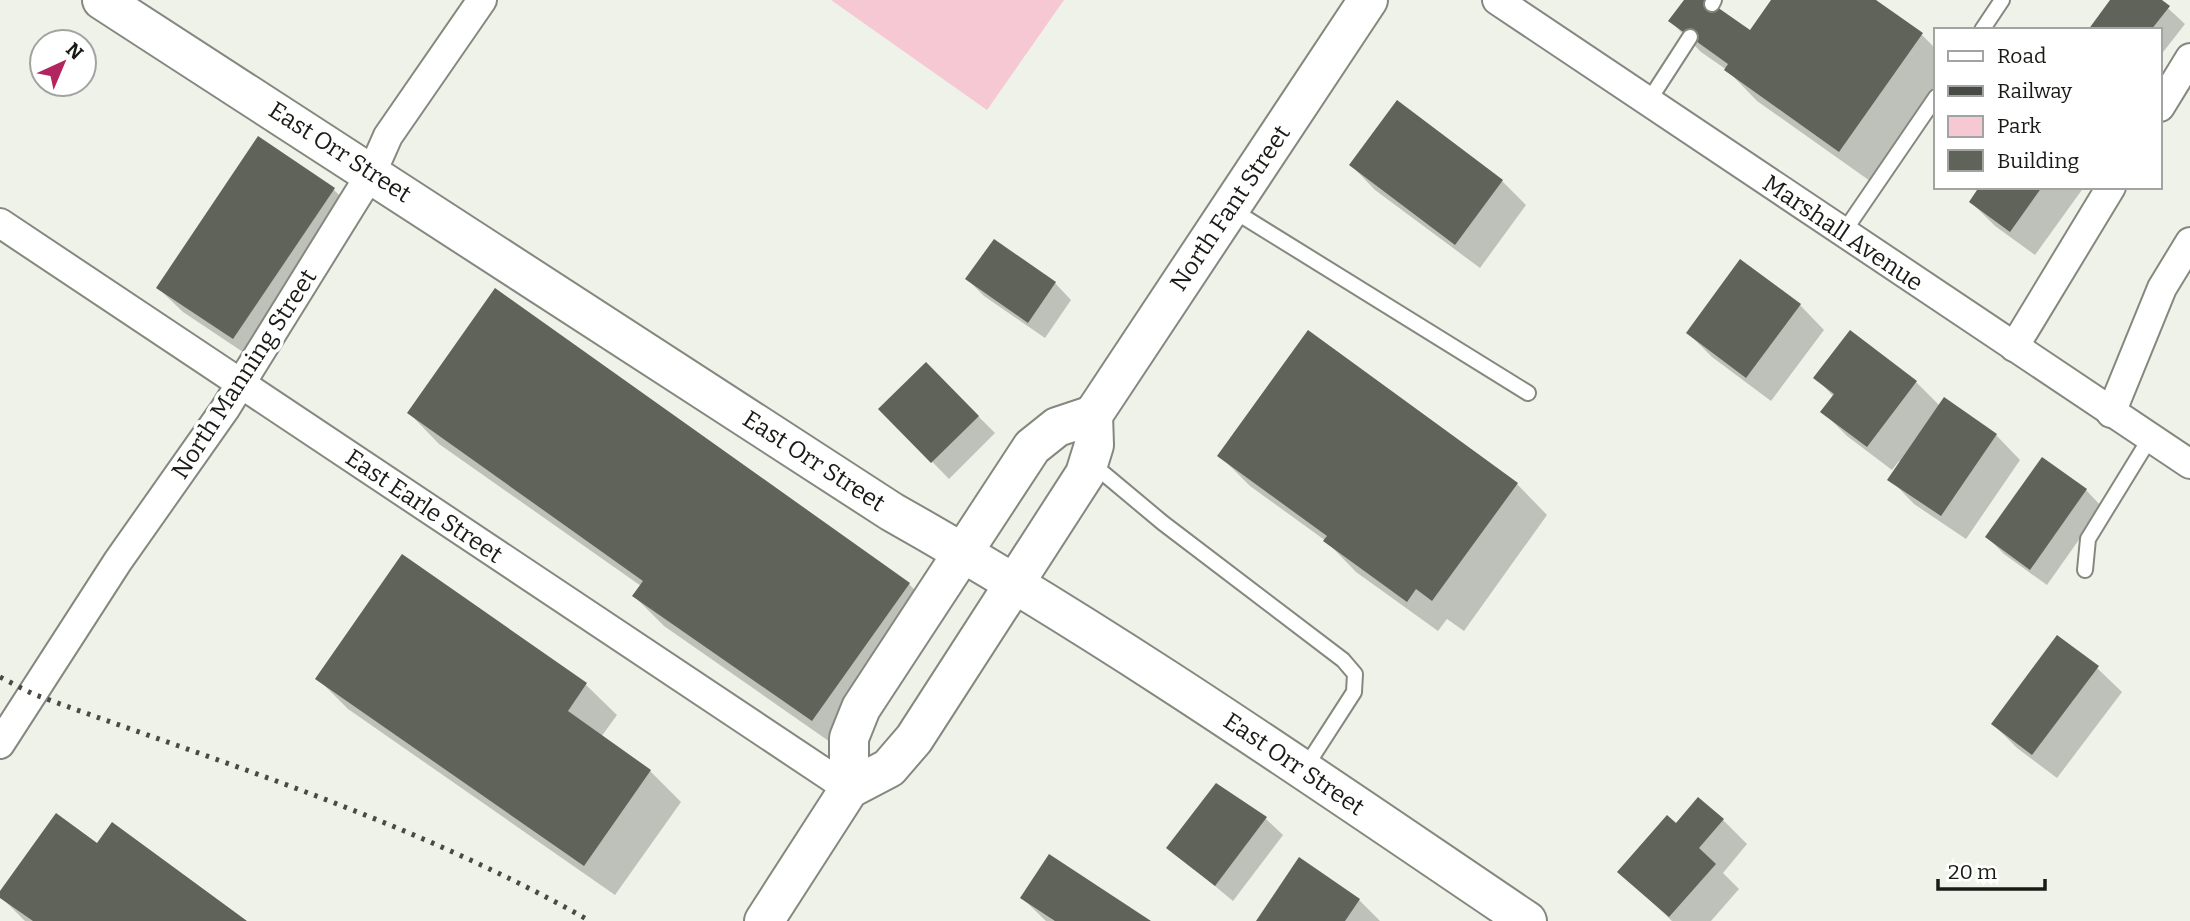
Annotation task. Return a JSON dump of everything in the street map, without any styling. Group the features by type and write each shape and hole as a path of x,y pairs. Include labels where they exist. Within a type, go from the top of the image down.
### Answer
{"street":[{"name":"East Orr Street","path":"103,0 372,172 892,512 1015,582 1527,921"},
{"name":"North Manning Street","path":"0,744 118,561 241,384 372,172 388,136 482,0"},
{"name":"North Fant Street","path":"1093,415 1368,0"},
{"name":"Marshall Avenue","path":"1497,0 2190,464"},
{"path":"2162,104 2190,58"},
{"path":"2014,348 2110,189"},
{"name":"East Earle Street","path":"0,223 849,789"},
{"path":"2111,413 2162,288 2190,242"},
{"path":"764,921 849,789 889,768 914,739 1085,474 1094,445 1093,415 1057,427 1032,447 861,708 849,738 849,789"}],"lane":[{"path":"1983,28 2002,0"},
{"path":"1648,102 1690,37"},
{"path":"1843,233 1934,100"},
{"path":"1230,208 1528,393"},
{"path":"2085,570 2088,540 2150,438"},
{"path":"1089,461 1163,523 1343,660 1355,674 1354,692 1304,771"}],"green space":[{"path":"831,0 1064,0 987,110"}],"building":[{"path":"1684,0 1707,0 1750,30 1771,0 1876,0 1923,33 1839,152 1724,70 1728,64 1668,21"},
{"path":"2110,0 2162,0 2170,6 2153,28 2089,28"},
{"path":"1397,100 1503,180 1455,245 1349,165"},
{"path":"258,136 335,188 233,339 156,288"},
{"path":"1978,189 2041,189 2010,232 1969,202"},
{"path":"994,239 1056,282 1028,323 965,279"},
{"path":"1740,259 1801,304 1746,378 1686,333"},
{"path":"495,288 910,583 812,721 632,596 643,581 407,413"},
{"path":"1308,330 1518,483 1432,601 1416,589 1407,602 1323,541 1327,536 1217,456"},
{"path":"1850,330 1917,381 1867,447 1820,412 1834,394 1813,378"},
{"path":"926,362 979,416 931,463 878,409"},
{"path":"1944,397 1997,434 1941,516 1887,480"},
{"path":"2042,457 2087,489 2030,570 1985,537"},
{"path":"402,554 587,683 568,711 651,770 584,866 315,679"},
{"path":"2057,635 2099,666 2032,755 1991,724"},
{"path":"1216,783 1267,817 1215,886 1166,848"},
{"path":"1698,797 1724,819 1699,848 1716,864 1669,917 1617,872 1667,815 1676,823"},
{"path":"56,813 97,843 112,822 247,921 33,921 0,898 0,891"},
{"path":"1049,854 1151,921 1055,921 1020,898"},
{"path":"1299,857 1360,899 1345,921 1256,921"}],"railway":[{"path":"0,677 33,694 386,823 523,885 590,921"}]}
